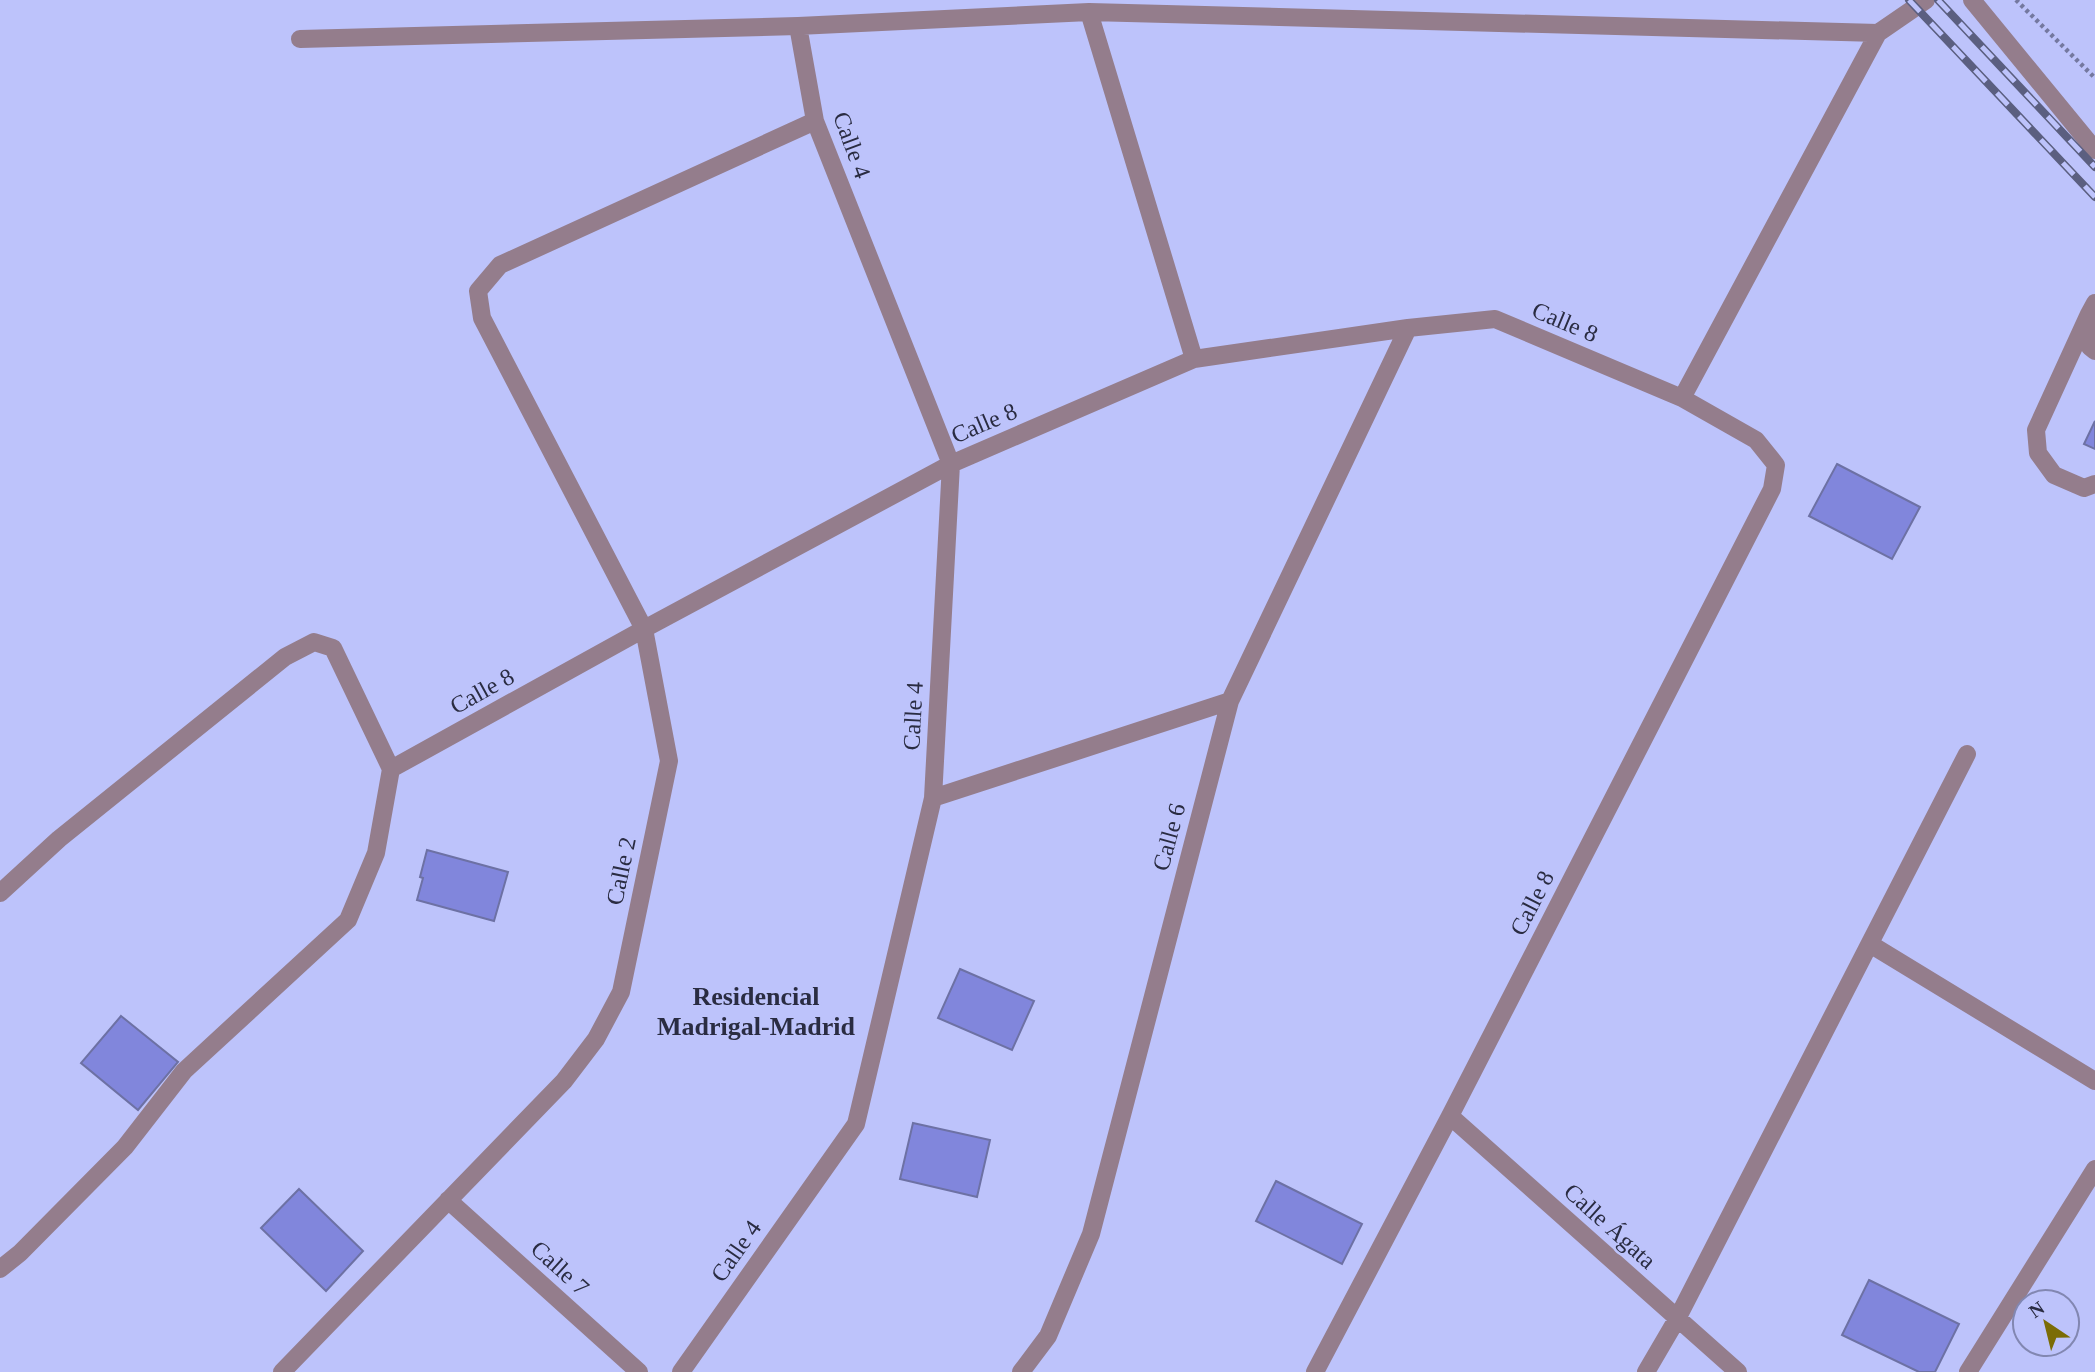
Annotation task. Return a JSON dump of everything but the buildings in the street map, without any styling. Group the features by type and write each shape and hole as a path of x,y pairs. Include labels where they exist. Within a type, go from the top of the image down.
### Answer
{"street":[{"path":"1682,398 1878,33 1924,0"},
{"path":"1972,0 2095,150"},
{"path":"300,39 798,26 1089,12 1878,33"},
{"path":"1089,12 1194,359"},
{"name":"Calle 4","path":"681,1372 856,1124 933,798 951,464 815,121 798,26"},
{"name":"Calle 2","path":"282,1372 564,1081 596,1039 621,992 669,761 644,629 482,318 478,291 500,265 815,121"},
{"path":"2092,309 2090,347 2095,351"},
{"path":"2092,309 2036,430 2038,453 2054,475 2084,488 2095,484"},
{"name":"Calle 8","path":"391,769 951,464 1194,359 1408,328 1495,319 1682,398 1756,440 1776,465 1772,489 1450,1116 1315,1372"},
{"name":"Calle 6","path":"1021,1372 1048,1336 1091,1234 1230,701 1408,328"},
{"path":"0,893 59,839 285,657 314,642 333,648 391,769 376,853 348,920 184,1071 125,1147 20,1253 0,1269"},
{"path":"933,798 1230,701"},
{"path":"1646,1372 1677,1319 1967,754"},
{"path":"1870,944 2095,1081"},
{"name":"Calle Ágata","path":"1450,1116 1738,1372"},
{"path":"1968,1372 2095,1169"},
{"name":"Calle 7","path":"448,1200 639,1372"}],"path":[{"path":"2016,0 2095,78"}],"railway":[{"path":"1909,0 2095,197"},
{"path":"1938,0 2095,167"}],"district":[{"name":"Residencial Madrigal-Madrid","path":"756,1011"}]}
